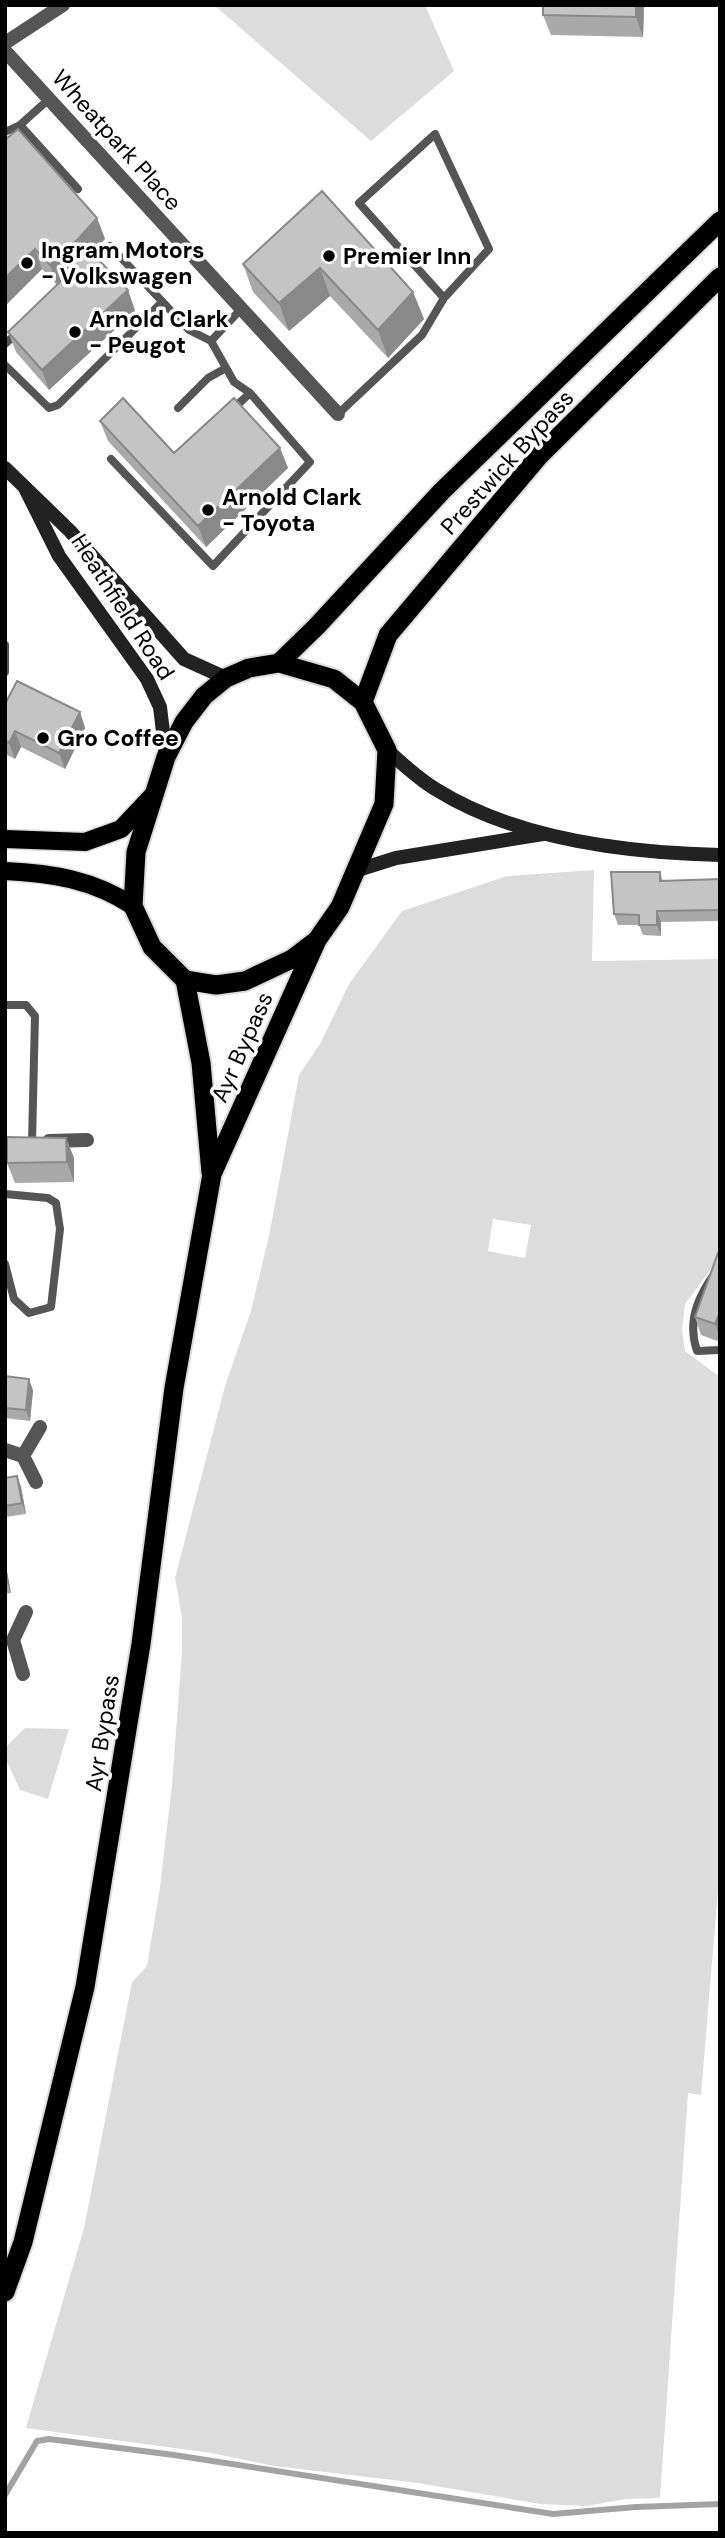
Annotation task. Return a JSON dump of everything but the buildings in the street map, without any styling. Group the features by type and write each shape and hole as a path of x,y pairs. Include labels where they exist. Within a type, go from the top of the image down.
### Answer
{"highway":[{"name":"Prestwick Bypass","path":"279,663 317,626 442,491 720,221"},
{"name":"Prestwick Bypass","path":"363,702 388,635 538,456 720,277"},
{"path":"279,663 334,679 363,702 387,750 384,804 340,907 317,940 292,959 245,981 216,985 185,980 152,947 134,906 136,852 166,757 184,722 204,696 226,678 249,668 279,663"},
{"name":"Ayr Bypass","path":"5,2291 26,2230 85,1987 141,1644 174,1388 212,1174 317,940"},
{"name":"Ayr Bypass","path":"185,980 201,1063 212,1174"}],"main road":[{"name":"Heathfield Road","path":"5,468 70,531 184,659 226,678"},
{"name":"Heathfield Road","path":"25,488 60,556 147,679 160,707 166,757"},
{"path":"387,750 436,790 476,810 544,834 677,855 720,855"},
{"path":"5,839 85,842 121,830 155,793"},
{"path":"358,870 409,856 544,834"},
{"path":"5,871 34,872 90,883 110,891 134,906"}],"street":[{"path":"5,43 62,5"},
{"name":"Wheatpark Place","path":"5,51 338,414"},
{"path":"25,1142 87,1140"},
{"path":"23,1456 40,1427"},
{"path":"5,1450 23,1456 36,1482"},
{"path":"23,1674 9,1641 26,1612"}],"lane":[{"path":"5,132 20,125 49,99"},
{"path":"20,125 78,189"},
{"path":"338,414 422,335 444,298 489,248 435,134 359,203 444,298"},
{"path":"81,272 110,246 188,330 211,341 234,382 250,393 310,462 213,566 111,459"},
{"path":"5,365 49,408 58,405 162,302"},
{"path":"211,341 241,309"},
{"path":"5,344 24,326"},
{"path":"177,408 208,378 226,368"},
{"path":"224,418 250,393"},
{"path":"5,645 5,672"},
{"path":"5,1005 26,1005 35,1016 25,1142"},
{"path":"5,1194 48,1198 56,1203 60,1229 51,1307 29,1313 14,1299 5,1264"},
{"path":"720,1266 698,1301 691,1332 697,1351 720,1350"}],"shaded area":[{"path":"214,5 425,5 454,71 371,141"},
{"path":"594,870 592,961 720,959 720,1257 685,1304 682,1330 685,1351 720,1377 720,1866 701,2095 688,2093 660,2498 625,2499 587,2506 540,2504 418,2483 274,2466 211,2453 26,2428 84,2228 132,1982 147,1966 172,1785 182,1651 182,1617 175,1578 225,1386 251,1311 269,1236 299,1075 320,1044 349,984 402,911 507,876","holes":["493,1219 531,1225 525,1258 488,1251"]},
{"path":"25,1728 69,1729 48,1799 20,1790 5,1757 5,1748"}],"waterway":[{"path":"5,2495 37,2441 49,2439 174,2455 553,2514 720,2504"}],"place":[{"name":"Premier Inn","path":"329,256"},
{"name":"Ingram Motors - Volkswagen","path":"27,263"},
{"name":"Arnold Clark - Peugot","path":"75,332"},
{"name":"Arnold Clark - Toyota","path":"208,510"},
{"name":"Gro Coffee","path":"43,738"}]}
